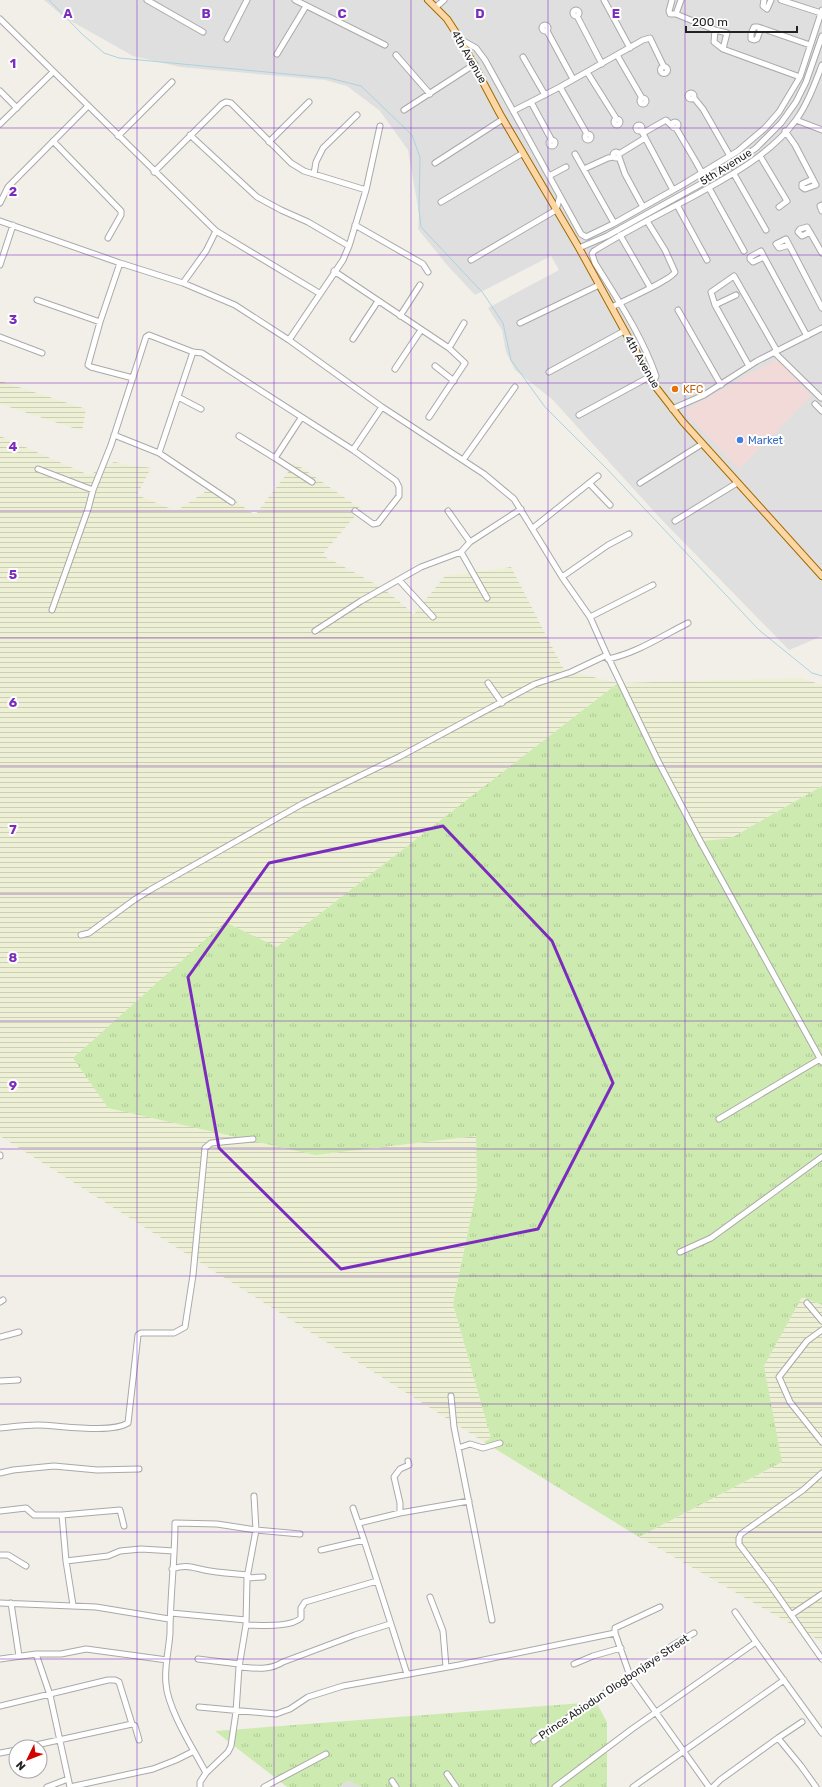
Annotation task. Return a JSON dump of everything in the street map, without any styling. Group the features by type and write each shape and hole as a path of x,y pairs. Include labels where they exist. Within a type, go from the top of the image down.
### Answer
{"main road":[{"name":"4th Avenue","path":"428,0 436,7 460,39 475,64 503,119 612,307 653,383 672,410 822,576"}],"street":[{"path":"147,0 203,32"},
{"path":"227,39 246,0"},
{"path":"296,0 385,45"},
{"path":"436,7 444,0"},
{"path":"604,0 630,48"},
{"path":"676,14 681,0 674,0 669,11 670,14 676,14 727,33 723,49"},
{"path":"764,0 763,6 767,9 771,0"},
{"path":"460,39 474,46 480,53 583,237 586,237 614,224 730,156 751,141 779,112 800,77 822,12 781,0"},
{"path":"277,54 306,6"},
{"path":"577,16 602,64"},
{"path":"0,19 154,172 216,231 319,294"},
{"path":"761,28 810,45"},
{"path":"716,30 714,42 723,49 800,77"},
{"path":"547,31 573,79"},
{"name":"5th Avenue","path":"578,248 607,236 724,171 764,141 781,123 799,95 806,82 822,36"},
{"path":"513,111 650,38 664,67"},
{"path":"396,55 430,94"},
{"path":"617,55 642,98"},
{"path":"523,57 545,95"},
{"path":"404,110 475,64"},
{"path":"653,383 656,376 649,356 616,296 595,263 592,254 594,251 620,235 734,174 760,156 796,120 819,80 822,65"},
{"path":"0,124 53,72"},
{"path":"587,72 616,118"},
{"path":"118,136 172,82"},
{"path":"560,87 587,134"},
{"path":"0,91 17,108"},
{"path":"694,98 703,109 730,156"},
{"path":"154,172 190,135 222,104 226,102 231,103 291,164 304,171 366,190"},
{"path":"268,142 309,102"},
{"path":"531,102 551,139"},
{"path":"0,203 8,187 88,106"},
{"path":"314,174 316,162 323,148 357,115"},
{"path":"435,163 503,119"},
{"path":"584,169 608,158 617,156 643,134 666,120 674,126 702,173"},
{"path":"796,120 822,130"},
{"path":"289,340 344,257 349,246 366,190 380,126"},
{"path":"785,132 792,140 813,179"},
{"path":"643,134 673,190"},
{"path":"190,135 257,197 308,222 349,246"},
{"path":"53,141 121,211 121,215 108,238"},
{"path":"441,202 523,153"},
{"path":"575,154 614,224"},
{"path":"617,156 643,207"},
{"path":"760,156 787,201 779,207"},
{"path":"548,176 566,167"},
{"path":"734,174 766,230"},
{"path":"709,188 744,251"},
{"path":"471,260 556,210 560,196"},
{"path":"677,205 707,260"},
{"path":"822,205 820,206 822,211"},
{"path":"0,221 120,263 183,283 235,305 289,340 382,407 463,460 507,492 521,509 562,577 590,617 607,657 658,762 821,1061 719,1119"},
{"path":"612,307 674,275 675,272 662,244 646,221"},
{"path":"607,236 614,224"},
{"path":"0,265 13,225"},
{"path":"355,225 424,264 428,272"},
{"path":"619,228 628,229 635,227"},
{"path":"183,283 206,251 216,231"},
{"path":"810,232 822,253"},
{"path":"620,235 650,287"},
{"path":"789,245 822,308"},
{"path":"764,257 807,336"},
{"path":"120,263 100,322 88,364 91,367 133,378"},
{"path":"334,271 449,348 465,362 454,381 429,417"},
{"path":"594,276 604,278"},
{"path":"749,366 715,305 711,292 734,276 776,352 820,398"},
{"path":"400,316 420,285"},
{"path":"520,324 598,285"},
{"path":"715,305 736,295"},
{"path":"608,300 616,296"},
{"path":"37,300 100,322"},
{"path":"353,339 378,301"},
{"path":"678,310 721,385"},
{"path":"449,348 464,323"},
{"path":"672,410 704,396 749,366 822,328"},
{"path":"395,369 421,330"},
{"path":"549,372 624,330"},
{"path":"52,610 88,509 93,490 114,435 146,337 149,335 192,352 202,353 353,450 396,481 399,487 399,496 378,523 373,524 355,511"},
{"path":"0,337 42,353"},
{"path":"159,453 192,352"},
{"path":"435,366 454,381"},
{"path":"580,415 649,377"},
{"path":"463,460 515,387"},
{"path":"178,397 201,409"},
{"path":"815,404 822,411"},
{"path":"353,450 382,407"},
{"path":"275,458 301,418"},
{"path":"114,435 159,453 232,502"},
{"path":"239,436 312,482"},
{"path":"640,483 702,444"},
{"path":"38,468 93,490"},
{"path":"533,528 598,476"},
{"path":"590,483 610,505"},
{"path":"675,521 737,483"},
{"path":"315,631 361,601 421,567 461,552 470,542 521,509"},
{"path":"448,511 470,542"},
{"path":"562,577 608,545 629,534"},
{"path":"461,552 487,598"},
{"path":"399,580 433,616"},
{"path":"590,617 653,585"},
{"path":"82,935 90,933 150,890 294,808 502,703 535,684 571,672 607,657 625,655 688,623"},
{"path":"488,683 502,703"},
{"path":"0,1428 36,1425 96,1429 121,1426 128,1423 138,1335 141,1333 174,1333 184,1327 186,1322 200,1211 205,1148 211,1143 253,1139"},
{"path":"680,1252 711,1238 822,1157"},
{"path":"807,1303 822,1321"},
{"path":"822,1330 807,1341 779,1377 790,1402 822,1442"},
{"path":"0,1337 19,1332"},
{"path":"0,1381 18,1380"},
{"path":"451,1396 458,1448 492,1620"},
{"path":"458,1448 470,1444 483,1448 500,1443"},
{"path":"400,1513 400,1503 394,1477 400,1469 410,1465 408,1461"},
{"path":"0,1473 13,1470 54,1466 97,1470 139,1469"},
{"path":"821,1655 740,1544 739,1538 741,1534 803,1490 822,1473"},
{"path":"200,1787 200,1782 206,1773 230,1749 236,1712 239,1666 246,1622 248,1577 256,1530 254,1496"},
{"path":"359,1523 400,1513 469,1501"},
{"path":"0,1510 26,1508 34,1515 62,1515 120,1510 124,1526"},
{"path":"353,1508 407,1674"},
{"path":"62,1515 66,1560 73,1605"},
{"path":"206,1773 175,1716 166,1685 175,1523 217,1524 256,1530 300,1534"},
{"path":"321,1550 364,1540"},
{"path":"66,1560 108,1556 120,1551 141,1549 174,1551"},
{"path":"0,1555 8,1555 26,1566"},
{"path":"172,1568 189,1566 208,1571 248,1577 263,1577"},
{"path":"0,1604 11,1603 42,1606 73,1605 170,1616 276,1625 298,1621 301,1618 301,1608 305,1602 377,1581"},
{"path":"791,1615 822,1594"},
{"path":"430,1596 443,1632 446,1668"},
{"path":"11,1603 19,1656"},
{"path":"660,1607 615,1628 615,1633 630,1676 658,1712 709,1787"},
{"path":"735,1612 822,1733"},
{"path":"198,1659 266,1669 277,1666 355,1634 390,1624"},
{"path":"199,1707 236,1712 276,1714 290,1709 308,1697 343,1686 560,1646 615,1633"},
{"name":"Prince Abiodun Ologbonjaye Street","path":"534,1741 630,1676 637,1673 673,1645 694,1633"},
{"path":"554,1787 756,1642"},
{"path":"574,1664 592,1656 621,1648"},
{"path":"0,1659 36,1654 61,1654 86,1649 167,1660"},
{"path":"36,1654 50,1695 70,1787 153,1769 194,1751"},
{"path":"0,1706 108,1680 115,1680 119,1682 132,1724 135,1726 139,1740"},
{"path":"633,1787 683,1750 784,1680"},
{"path":"713,1787 720,1780 802,1722"},
{"path":"48,1742 132,1724"},
{"path":"778,1738 816,1787"},
{"path":"264,1787 326,1754"},
{"path":"447,1774 456,1787"},
{"path":"47,1787 68,1779"},
{"path":"392,1781 396,1787"}],"highlighted area":[{"path":"443,826 552,941 613,1083 538,1229 341,1269 219,1148 188,977 269,863"}],"shaded area":[{"path":"44,0 822,0 822,636 789,650 660,518 552,399 515,370 506,352 502,330 488,308 559,270 551,256 475,295 447,265 418,229 419,213 408,150 380,111 347,86 325,80 180,67 133,56 64,17"},
{"name":"Market","path":"779,358 811,396 739,469 684,411"},
{"path":"348,1781 361,1787 339,1787"}],"green space":[{"path":"0,381 86,409 82,431 0,404"},
{"path":"0,436 89,475 114,462 151,468 137,495 176,511 214,486 255,515 295,463 361,509 322,555 383,588 414,614 445,576 511,567 564,670 618,683 801,678 822,685 822,786 731,838 703,841 618,684 277,948 315,1155 476,1136 477,1188 453,1304 491,1438 484,1442 0,1136"},
{"path":"618,683 703,841 731,838 822,786 822,1305 802,1297 764,1366 782,1462 639,1537 484,1442 491,1438 453,1304 477,1188 476,1136 315,1155 108,1108 73,1058 225,922 277,947"},
{"path":"802,1297 822,1305 822,1642 639,1537 781,1463 763,1366"},
{"path":"596,1702 607,1722 607,1787 361,1787 348,1781 339,1787 287,1787 215,1731"}],"waterway":[{"path":"49,0 82,34 104,53 119,58 329,78 361,86 412,135 420,157 419,210 421,227 483,293 503,323 511,360 545,407 608,470 759,630 812,673 822,676"}],"place":[{"name":"KFC","path":"675,389"},
{"name":"Market","path":"740,440"}]}
